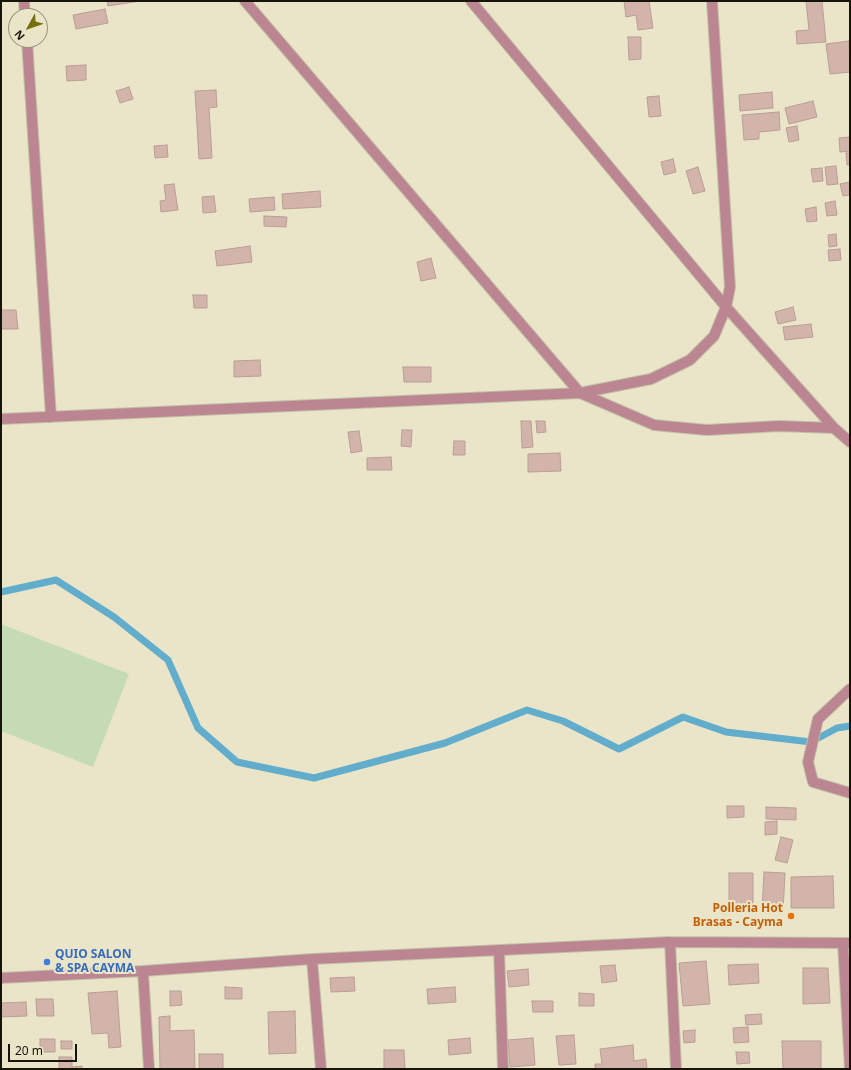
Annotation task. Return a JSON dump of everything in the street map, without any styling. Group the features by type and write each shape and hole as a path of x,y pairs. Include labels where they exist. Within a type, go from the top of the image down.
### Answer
{"street":[{"path":"245,1 580,394 654,426 707,430 779,426 834,428"},
{"path":"471,1 726,307 834,428 850,442"},
{"path":"1,419 580,394 651,379 690,360 714,336 726,307 730,287 712,1"},
{"path":"28,48 51,417"},
{"path":"850,689 818,719 808,762 813,782 850,793"},
{"path":"670,942 676,1069"},
{"path":"1,978 143,971 312,959 670,942 847,943 850,1069"},
{"path":"499,950 503,1069"},
{"path":"312,959 321,1069"},
{"path":"143,971 149,1069"}],"green space":[{"path":"1,624 129,674 93,767 1,731"}],"building":[{"path":"107,1 140,1 108,6"},
{"path":"624,1 649,1 653,28 638,30 636,15 626,17"},
{"path":"806,1 822,1 826,42 797,44 796,31 809,30"},
{"path":"105,9 108,23 76,29 73,15"},
{"path":"628,37 641,37 641,59 629,60"},
{"path":"849,41 850,72 830,74 826,44"},
{"path":"86,65 86,80 67,81 66,66"},
{"path":"129,87 133,99 120,103 116,91"},
{"path":"216,90 217,107 209,108 212,158 199,159 195,91"},
{"path":"772,92 773,108 740,111 739,95"},
{"path":"659,96 661,116 649,117 647,97"},
{"path":"813,101 817,117 789,124 785,108"},
{"path":"779,112 780,130 759,132 759,139 744,140 742,115"},
{"path":"797,126 799,140 789,142 786,128"},
{"path":"850,137 850,151 840,152 839,138"},
{"path":"167,145 168,157 155,158 154,146"},
{"path":"846,153 850,153 850,165 847,165"},
{"path":"673,159 676,172 664,175 661,162"},
{"path":"836,166 838,184 827,185 825,167"},
{"path":"698,167 705,191 693,194 686,171"},
{"path":"822,168 823,181 813,182 811,169"},
{"path":"850,182 850,195 843,196 840,184"},
{"path":"174,184 178,210 161,212 160,201 166,200 164,185"},
{"path":"320,191 321,207 283,209 282,194"},
{"path":"214,196 216,212 203,213 202,197"},
{"path":"274,197 275,210 250,212 249,199"},
{"path":"835,201 837,215 827,216 825,203"},
{"path":"816,207 817,221 807,222 805,209"},
{"path":"264,216 287,217 286,227 264,226"},
{"path":"836,234 837,246 829,247 828,235"},
{"path":"250,246 252,262 217,266 215,251"},
{"path":"840,249 841,260 829,261 828,250"},
{"path":"431,258 436,278 421,281 417,262"},
{"path":"193,295 207,295 207,308 194,308"},
{"path":"793,307 796,320 778,324 775,312"},
{"path":"1,310 16,310 18,329 1,329"},
{"path":"811,324 813,337 785,340 783,327"},
{"path":"260,360 261,376 234,377 234,361"},
{"path":"403,367 431,367 431,382 404,382"},
{"path":"521,421 531,421 533,447 522,448"},
{"path":"536,421 545,421 546,432 537,433"},
{"path":"402,430 412,430 411,447 401,446"},
{"path":"359,431 362,451 351,453 348,432"},
{"path":"454,441 465,441 465,455 453,455"},
{"path":"560,453 561,471 528,472 528,454"},
{"path":"391,457 392,470 367,470 367,458"},
{"path":"727,806 744,806 744,817 727,818"},
{"path":"766,807 796,808 796,820 766,819"},
{"path":"777,821 777,834 765,835 765,822"},
{"path":"781,837 793,840 787,863 775,860"},
{"path":"764,872 785,873 783,912 762,910"},
{"path":"729,873 753,873 753,908 729,908"},
{"path":"833,876 834,908 791,908 791,877"},
{"path":"706,961 710,1004 683,1006 679,963"},
{"path":"758,964 759,983 729,985 728,965"},
{"path":"615,965 617,981 602,983 600,966"},
{"path":"803,968 828,968 830,1003 803,1004"},
{"path":"528,969 529,985 509,987 507,971"},
{"path":"354,977 355,991 331,992 330,978"},
{"path":"225,987 242,988 242,999 225,999"},
{"path":"455,987 456,1002 428,1004 427,989"},
{"path":"117,991 121,1047 109,1048 108,1033 92,1034 88,993"},
{"path":"170,991 181,991 182,1005 170,1006"},
{"path":"579,993 594,994 594,1006 579,1006"},
{"path":"36,999 53,999 54,1016 37,1016"},
{"path":"532,1001 553,1001 553,1012 533,1012"},
{"path":"26,1002 27,1016 1,1017 1,1003"},
{"path":"295,1011 296,1053 269,1054 268,1012"},
{"path":"761,1014 762,1024 746,1025 745,1015"},
{"path":"170,1016 170,1031 194,1030 195,1069 160,1069 159,1017"},
{"path":"748,1027 749,1042 734,1043 733,1028"},
{"path":"695,1030 695,1042 684,1043 683,1031"},
{"path":"574,1035 576,1064 559,1065 556,1036"},
{"path":"470,1038 471,1053 449,1055 448,1040"},
{"path":"533,1038 535,1065 510,1067 508,1040"},
{"path":"40,1039 55,1039 55,1052 40,1052"},
{"path":"61,1041 72,1041 72,1049 61,1049"},
{"path":"782,1041 821,1041 821,1069 783,1069"},
{"path":"633,1045 634,1061 646,1059 647,1069 595,1069 595,1064 602,1064 600,1049"},
{"path":"384,1050 404,1050 405,1069 384,1069"},
{"path":"736,1052 749,1052 750,1063 737,1064"},
{"path":"199,1054 223,1054 223,1069 199,1069"},
{"path":"59,1057 72,1057 72,1067 82,1066 82,1069 59,1069"}],"waterway":[{"path":"1,592 56,580 114,617 168,660 198,728 237,762 314,778 445,743 527,710 563,721 619,749 683,717 726,732 811,742 837,728 850,726"}],"place":[{"name":"Polleria Hot Brasas - Cayma","path":"791,916"},
{"name":"QUIO SALON & SPA CAYMA","path":"47,962"}]}
